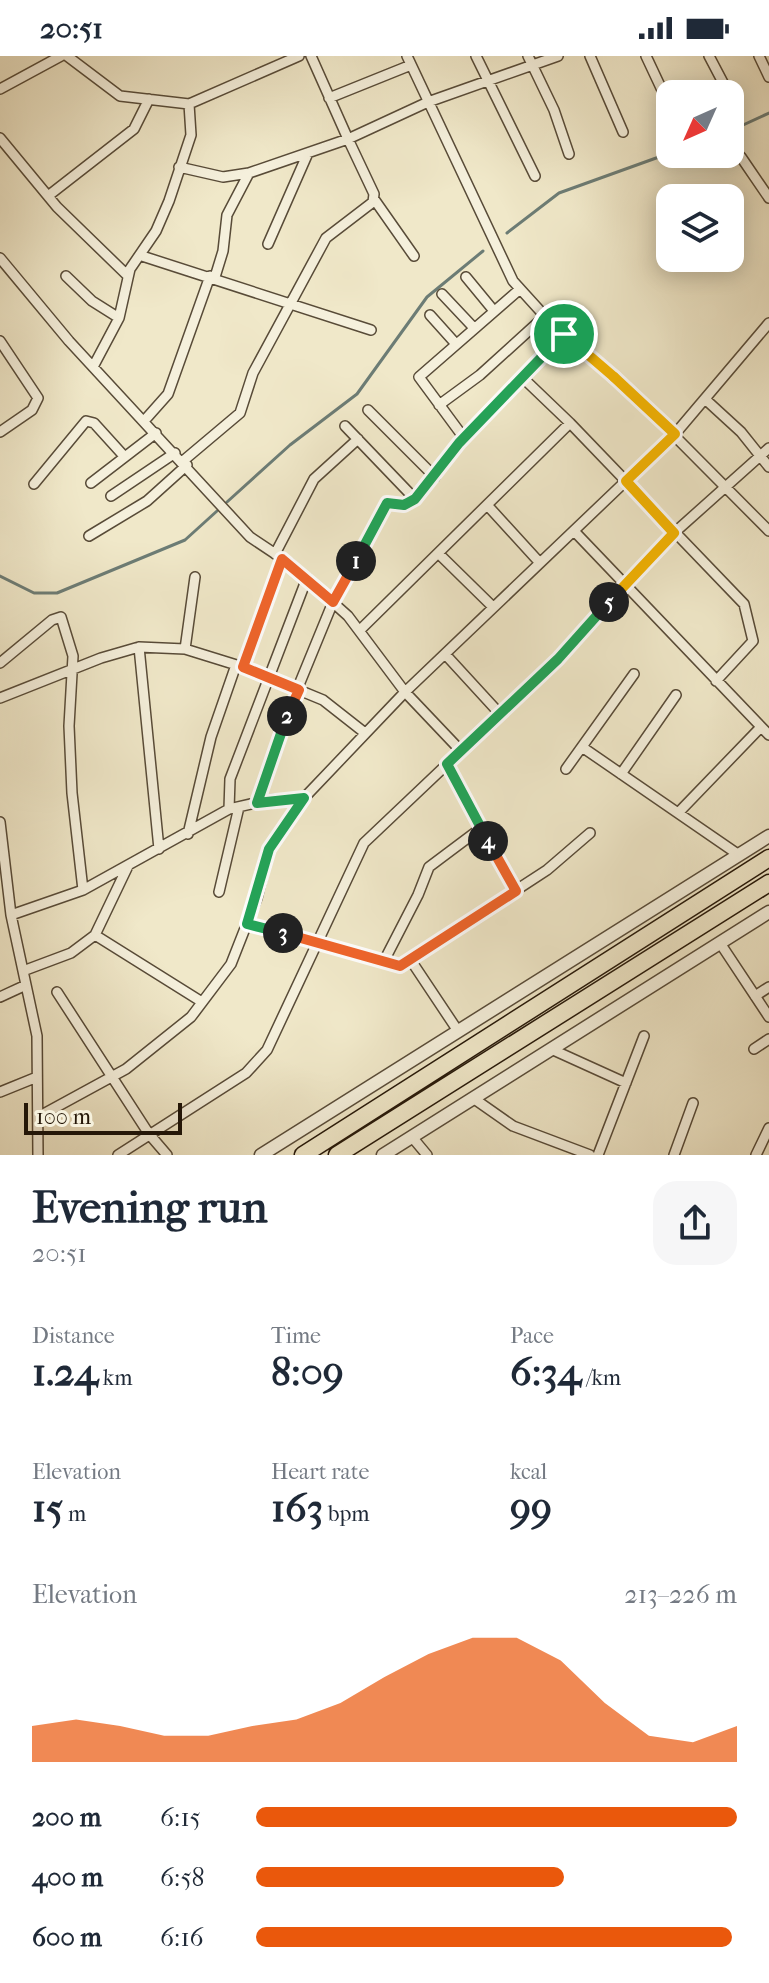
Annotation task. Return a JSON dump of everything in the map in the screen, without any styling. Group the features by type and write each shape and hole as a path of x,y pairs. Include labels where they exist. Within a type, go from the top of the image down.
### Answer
{"highway":[{"path":"303,1155 769,858"},
{"path":"337,1155 769,883"}],"street":[{"path":"0,89 61,56"},
{"path":"67,56 120,96 189,104 299,56"},
{"path":"311,56 374,199 414,256"},
{"path":"476,56 535,176"},
{"path":"179,167 223,177 249,173 348,139 428,102 490,83 531,61 558,56"},
{"path":"590,56 623,132"},
{"path":"646,56 657,80"},
{"path":"709,56 721,80"},
{"path":"759,56 769,77"},
{"path":"329,98 409,61 500,258 520,289 564,334 675,434 769,531"},
{"path":"531,61 569,154"},
{"path":"48,196 134,129 149,99"},
{"path":"93,367 119,318 128,276 156,231 191,135 189,104"},
{"path":"0,138 48,196 128,276"},
{"path":"268,244 308,153"},
{"path":"744,161 769,198"},
{"path":"144,421 168,394 223,251 227,215 249,173"},
{"path":"89,536 147,501 182,460 240,413 250,379 329,234 374,199"},
{"path":"142,256 371,330"},
{"path":"0,258 93,367 250,537 307,578 360,630 405,692 461,751"},
{"path":"66,276 92,301 119,318"},
{"path":"466,277 494,311"},
{"path":"464,438 419,377 520,289"},
{"path":"442,294 474,328"},
{"path":"430,315 456,344"},
{"path":"439,405 480,375 545,316"},
{"path":"38,1117 112,1076 191,1017 231,964 247,924 269,849 304,798 405,692 675,434 769,323"},
{"path":"257,803 333,602 387,503 404,505 415,499 464,438 564,334"},
{"path":"0,341 38,398 32,410 0,432"},
{"path":"522,377 744,604 754,636 750,645 716,681"},
{"path":"705,399 769,467"},
{"path":"368,410 435,477"},
{"path":"34,484 86,421 94,423 123,455"},
{"path":"360,630 570,423"},
{"path":"345,426 415,499"},
{"path":"91,483 123,455 156,433"},
{"path":"188,834 211,737 279,557 314,479 358,439"},
{"path":"118,1155 246,1073 267,1050 364,843 558,659 674,533 724,485 769,448"},
{"path":"111,496 182,460"},
{"path":"488,506 540,563"},
{"path":"574,531 766,731 678,813"},
{"path":"439,554 493,607"},
{"path":"185,649 195,577"},
{"path":"219,892 234,808 230,779 307,578"},
{"path":"0,663 52,620 61,617 73,656 72,793 83,890"},
{"path":"139,647 159,849"},
{"path":"0,698 71,673 101,658 139,647 185,649 240,666 323,700 365,733"},
{"path":"445,654 500,714"},
{"path":"566,769 634,674"},
{"path":"621,774 676,695"},
{"path":"582,747 739,855"},
{"path":"447,764 516,891"},
{"path":"11,915 83,890 234,808 304,798"},
{"path":"0,822 5,900 11,915 37,1036 38,1155"},
{"path":"384,961 429,867 481,828"},
{"path":"247,924 400,966 569,854 590,833"},
{"path":"261,1155 769,836"},
{"path":"23,971 71,953 95,935 128,866"},
{"path":"383,1155 769,912"},
{"path":"95,935 202,1002"},
{"path":"720,943 769,1017"},
{"path":"410,959 458,1031"},
{"path":"0,997 26,985"},
{"path":"755,996 769,987"},
{"path":"57,992 149,1134 167,1155"},
{"path":"598,1155 644,1036"},
{"path":"754,1049 769,1039"},
{"path":"551,1049 626,1083"},
{"path":"0,1092 37,1077"},
{"path":"473,1098 513,1126 587,1155"},
{"path":"674,1155 693,1103"},
{"path":"756,1155 768,1135"},
{"path":"412,1137 427,1155"}],"waterway":[{"path":"744,125 769,113"},
{"path":"507,233 559,193 656,158"},
{"path":"227,502 290,445 357,394 427,297 483,251"},
{"path":"0,576 34,593 57,593 185,540 217,511"}],"route":[{"path":"564,334 675,434 626,481 674,533 558,659 447,764 516,891 400,966 247,924 269,849 304,798 257,803 285,719 299,690 243,667 282,559 333,602 387,503 404,505 415,499 431,483 459,443 564,334"}]}
